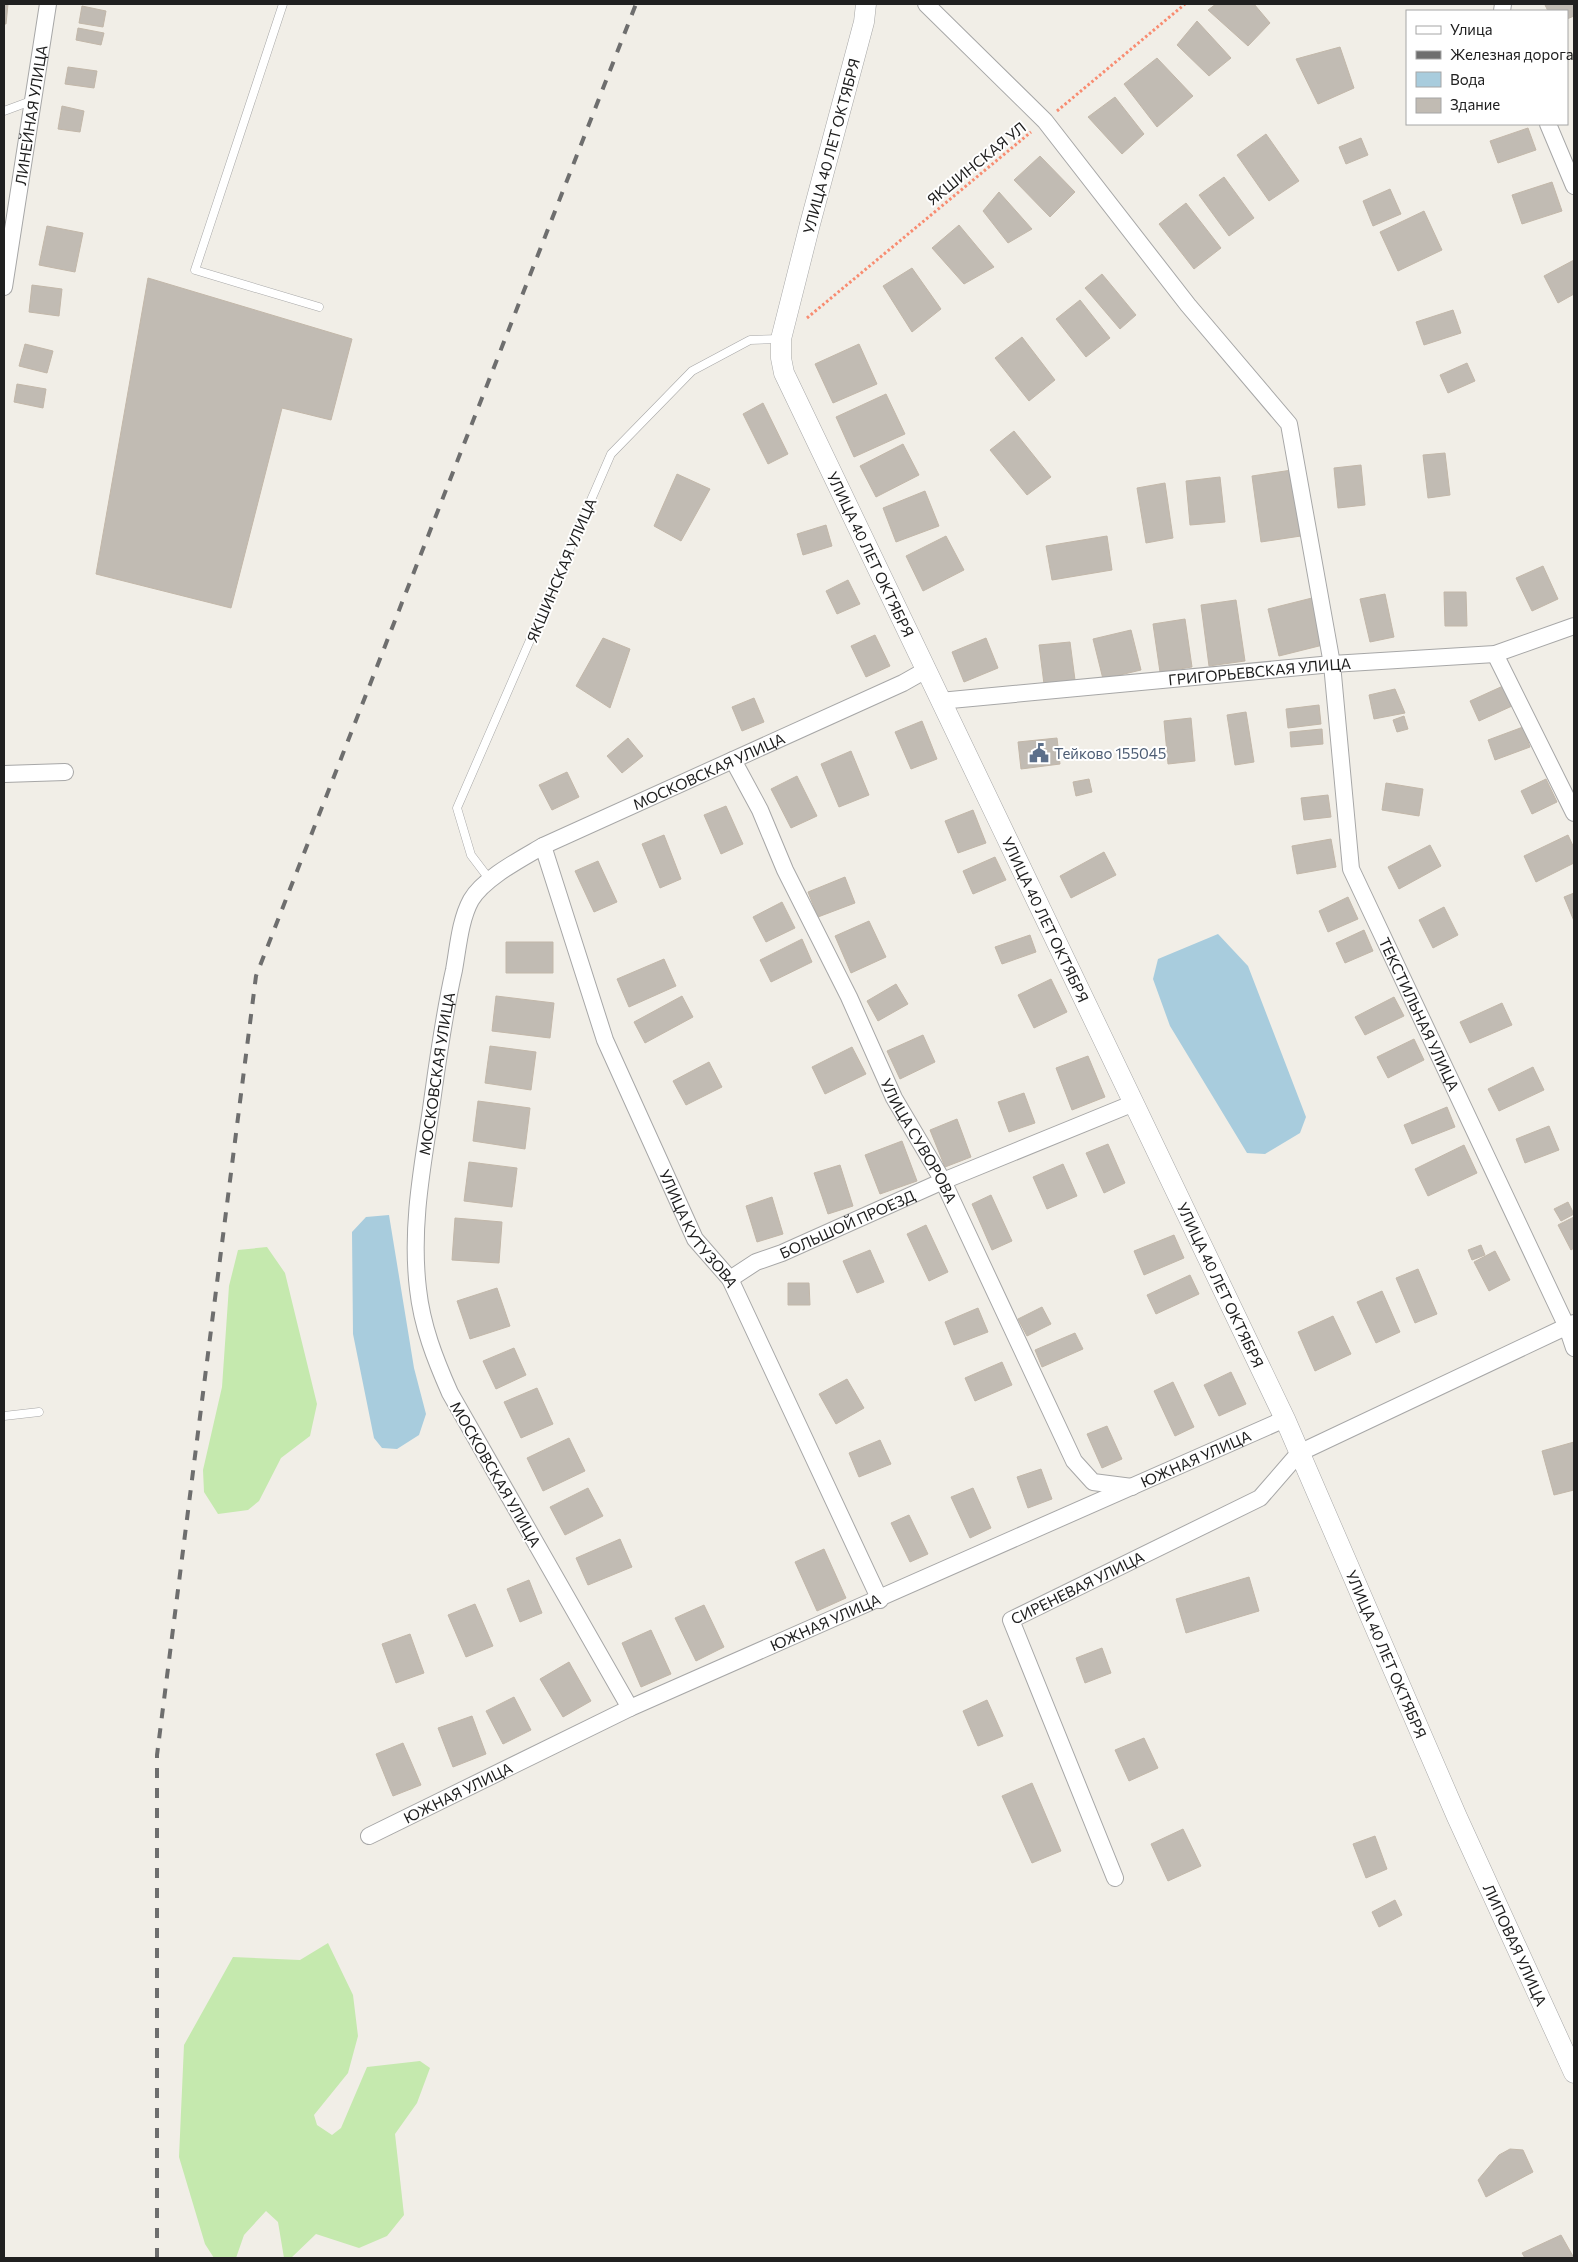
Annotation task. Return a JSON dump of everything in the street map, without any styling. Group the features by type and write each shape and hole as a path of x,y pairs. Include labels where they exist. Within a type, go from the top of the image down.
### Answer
{"street":[{"name":"ЛИНЕЙНАЯ УЛИЦА","path":"4,287 31,101 48,4"},
{"name":"УЛИЦА 40 ЛЕТ ОКТЯБРЯ","path":"866,4 864,22 781,339 781,358 784,372 940,701 1286,1419 1457,1817"},
{"name":"ТЕКСТИЛЬНАЯ УЛИЦА","path":"926,4 1045,121 1188,305 1289,424 1332,664 1351,869 1570,1325 1574,1348"},
{"path":"1548,125 1574,186"},
{"name":"ГРИГОРЬЕВСКАЯ УЛИЦА","path":"940,701 1332,664 1495,654 1574,626"},
{"path":"1495,654 1574,813"},
{"name":"МОСКОВСКАЯ УЛИЦА","path":"630,1708 450,1393 432,1352 422,1312 415,1249 416,1209 446,1005 464,921 471,900 490,880 543,846 926,670"},
{"name":"УЛИЦА СУВОРОВА","path":"733,760 760,810 786,870 849,997 894,1098 943,1181 1074,1460 1093,1482 1133,1487"},
{"path":"4,774 65,772"},
{"name":"УЛИЦА КУТУЗОВА","path":"543,846 605,1040 695,1239 730,1279 880,1600"},
{"name":"БОЛЬШОЙ ПРОЕЗД","path":"730,1279 756,1262 782,1253 943,1181 1134,1103"},
{"path":"1299,1453 1570,1325"},
{"name":"ЮЖНАЯ УЛИЦА","path":"369,1836 630,1708 880,1600 1286,1419"},
{"name":"СИРЕНЕВАЯ УЛИЦА","path":"1115,1878 1011,1620 1260,1498 1299,1453"},
{"name":"ЛИПОВАЯ УЛИЦА","path":"1457,1817 1574,2073"}],"lane":[{"path":"283,4 195,270 319,307"},
{"path":"4,111 31,101"},
{"name":"ЯКШИНСКАЯ УЛИЦА","path":"490,880 471,855 457,808 611,454 692,371 750,340 781,339"},
{"path":"4,1416 39,1412"}],"path":[{"name":"ЯКШИНСКАЯ УЛ","path":"781,339 1185,4"}],"green space":[{"path":"267,1247 285,1273 317,1404 310,1436 281,1458 259,1501 248,1510 218,1514 204,1492 203,1470 222,1387 229,1286 238,1250"},
{"path":"328,1943 353,1995 358,2036 348,2073 314,2115 317,2125 332,2135 341,2128 367,2067 420,2061 430,2068 417,2103 395,2134 404,2215 387,2236 359,2248 316,2234 291,2258 284,2258 278,2222 266,2211 244,2235 236,2258 214,2258 205,2244 179,2157 184,2045 233,1957 300,1960"}],"water":[{"path":"1218,934 1248,966 1306,1117 1300,1133 1265,1154 1247,1153 1170,1026 1153,979 1158,959"},
{"path":"389,1215 414,1368 426,1414 419,1435 397,1449 382,1448 374,1438 353,1334 352,1232 366,1217"}],"building":[{"path":"4,4 8,4 6,24 4,24"},
{"path":"1216,4 1254,4 1270,23 1248,46 1208,10"},
{"path":"1574,4 1574,16 1568,19 1568,10 1548,10 1545,5"},
{"path":"82,6 106,11 103,27 79,23"},
{"path":"1197,21 1231,58 1209,76 1177,45"},
{"path":"78,28 104,33 101,45 76,40"},
{"path":"1340,47 1354,88 1318,104 1296,59"},
{"path":"1157,58 1193,96 1157,127 1124,84"},
{"path":"68,67 97,71 94,88 65,84"},
{"path":"1115,97 1144,134 1122,154 1088,117"},
{"path":"62,106 84,111 80,132 58,129"},
{"path":"1528,128 1536,150 1498,163 1490,141"},
{"path":"1266,134 1299,181 1269,201 1237,155"},
{"path":"1361,138 1368,155 1346,164 1339,147"},
{"path":"1040,156 1075,192 1050,217 1014,180"},
{"path":"1224,177 1254,218 1229,236 1199,195"},
{"path":"1552,182 1562,211 1522,224 1512,195"},
{"path":"1390,189 1401,214 1373,226 1363,201"},
{"path":"999,192 1032,229 1008,243 983,211"},
{"path":"1186,203 1221,248 1194,269 1159,224"},
{"path":"1424,211 1442,250 1398,271 1380,232"},
{"path":"959,225 994,267 964,284 932,248"},
{"path":"47,226 83,233 75,272 39,265"},
{"path":"1574,260 1574,294 1558,303 1544,276"},
{"path":"912,268 941,309 912,332 883,286"},
{"path":"1102,274 1136,315 1120,329 1085,288"},
{"path":"148,278 352,339 331,420 282,408 231,608 96,574"},
{"path":"32,285 62,289 59,316 29,312"},
{"path":"1080,300 1110,338 1086,357 1056,319"},
{"path":"1453,310 1461,333 1424,345 1416,322"},
{"path":"1022,337 1055,380 1029,401 995,358"},
{"path":"25,344 53,351 47,373 19,366"},
{"path":"859,344 877,384 833,403 815,364"},
{"path":"1467,363 1475,381 1448,393 1440,375"},
{"path":"17,384 46,389 43,408 14,402"},
{"path":"886,394 905,434 854,457 836,417"},
{"path":"763,403 788,454 768,464 743,414"},
{"path":"1014,431 1051,477 1027,495 990,450"},
{"path":"903,444 919,475 876,497 860,466"},
{"path":"1445,453 1450,495 1428,498 1423,455"},
{"path":"1361,465 1365,505 1338,508 1334,468"},
{"path":"1292,470 1301,536 1261,542 1252,476"},
{"path":"677,474 710,489 681,541 654,526"},
{"path":"1220,477 1225,522 1190,525 1186,481"},
{"path":"1165,483 1173,538 1146,543 1137,488"},
{"path":"925,491 939,526 896,542 883,508"},
{"path":"826,525 832,546 803,555 797,534"},
{"path":"946,536 964,570 923,591 906,556"},
{"path":"1107,536 1112,570 1052,580 1046,546"},
{"path":"1543,566 1558,599 1532,611 1516,578"},
{"path":"848,580 860,604 837,614 826,591"},
{"path":"1444,592 1466,592 1467,626 1445,626"},
{"path":"1385,594 1394,637 1370,642 1360,599"},
{"path":"1312,598 1323,645 1279,656 1268,609"},
{"path":"1236,600 1245,661 1209,666 1201,605"},
{"path":"1185,619 1192,667 1160,672 1153,624"},
{"path":"1131,630 1141,670 1103,679 1093,639"},
{"path":"875,635 890,666 866,677 851,646"},
{"path":"603,638 630,649 610,708 576,686"},
{"path":"986,638 998,668 964,682 952,652"},
{"path":"1070,642 1075,680 1044,684 1039,645"},
{"path":"1503,686 1512,706 1479,721 1470,701"},
{"path":"1395,689 1405,713 1374,719 1369,695"},
{"path":"754,698 764,722 742,731 732,707"},
{"path":"1319,705 1321,724 1288,728 1286,709"},
{"path":"1246,712 1254,762 1235,765 1227,715"},
{"path":"1404,716 1408,729 1397,732 1393,720"},
{"path":"1191,718 1195,761 1168,764 1164,721"},
{"path":"922,721 937,759 911,769 895,732"},
{"path":"1523,727 1530,747 1495,760 1488,740"},
{"path":"1322,729 1323,744 1291,747 1290,732"},
{"path":"628,738 643,756 622,773 607,756"},
{"name":"Тейково 155045","path":"1057,738 1060,764 1021,769 1018,742"},
{"path":"851,751 869,795 839,807 821,764"},
{"path":"567,772 579,797 552,810 539,785"},
{"path":"797,776 817,816 791,828 771,789"},
{"path":"1089,779 1092,792 1076,796 1073,782"},
{"path":"1546,779 1557,802 1532,814 1521,791"},
{"path":"1386,783 1423,789 1419,816 1382,810"},
{"path":"1328,795 1331,817 1304,820 1301,798"},
{"path":"726,806 743,844 721,854 704,815"},
{"path":"973,810 986,843 958,853 945,821"},
{"path":"664,835 681,879 660,888 642,844"},
{"path":"1568,835 1574,848 1574,863 1536,882 1524,856"},
{"path":"1331,839 1336,867 1297,874 1292,846"},
{"path":"1430,845 1441,866 1399,889 1388,867"},
{"path":"1104,852 1116,875 1071,898 1060,876"},
{"path":"995,857 1006,880 973,894 963,871"},
{"path":"598,861 617,902 594,912 575,871"},
{"path":"845,877 855,903 818,917 808,892"},
{"path":"1574,893 1574,921 1564,897"},
{"path":"1348,897 1358,919 1328,932 1319,911"},
{"path":"782,902 795,928 766,942 753,917"},
{"path":"1444,907 1458,935 1433,948 1419,920"},
{"path":"869,921 886,957 851,973 835,936"},
{"path":"1364,930 1373,951 1345,963 1336,943"},
{"path":"1030,935 1036,952 1002,964 995,947"},
{"path":"802,939 812,962 771,982 760,960"},
{"path":"506,942 553,942 553,973 506,973"},
{"path":"664,959 676,986 629,1007 617,979"},
{"path":"1051,979 1067,1012 1034,1028 1018,995"},
{"path":"896,984 908,1004 878,1021 867,1001"},
{"path":"496,996 554,1003 550,1038 492,1031"},
{"path":"682,996 693,1017 645,1043 634,1022"},
{"path":"1394,997 1404,1016 1365,1035 1355,1017"},
{"path":"1502,1003 1512,1025 1470,1043 1460,1022"},
{"path":"923,1035 935,1062 900,1079 887,1051"},
{"path":"1414,1039 1424,1060 1388,1078 1377,1057"},
{"path":"490,1046 536,1052 531,1090 485,1083"},
{"path":"852,1047 866,1074 825,1094 812,1067"},
{"path":"1088,1056 1105,1097 1072,1110 1056,1068"},
{"path":"709,1062 722,1087 686,1105 673,1081"},
{"path":"1533,1067 1544,1090 1499,1111 1488,1089"},
{"path":"1024,1093 1035,1123 1009,1132 998,1102"},
{"path":"478,1101 530,1108 525,1149 473,1141"},
{"path":"1447,1107 1455,1127 1412,1144 1404,1125"},
{"path":"957,1119 971,1157 945,1167 930,1130"},
{"path":"1549,1126 1559,1150 1525,1163 1516,1139"},
{"path":"902,1141 917,1181 880,1194 865,1155"},
{"path":"1108,1144 1125,1183 1104,1193 1086,1153"},
{"path":"1464,1145 1477,1173 1428,1196 1415,1169"},
{"path":"469,1162 517,1168 512,1207 464,1201"},
{"path":"1063,1164 1077,1196 1047,1209 1033,1177"},
{"path":"840,1165 853,1206 828,1214 814,1173"},
{"path":"991,1195 1012,1241 992,1250 972,1204"},
{"path":"772,1197 783,1234 757,1242 746,1206"},
{"path":"1568,1202 1574,1214 1561,1221 1554,1209"},
{"path":"1574,1217 1574,1248 1571,1250 1558,1225"},
{"path":"455,1218 502,1222 499,1263 452,1260"},
{"path":"926,1225 948,1272 929,1281 907,1234"},
{"path":"1174,1235 1184,1258 1144,1275 1134,1251"},
{"path":"1481,1245 1485,1255 1472,1260 1468,1250"},
{"path":"870,1250 884,1282 857,1293 843,1261"},
{"path":"1495,1251 1510,1280 1489,1291 1474,1262"},
{"path":"1418,1269 1437,1314 1415,1323 1396,1278"},
{"path":"1190,1275 1199,1294 1156,1314 1147,1295"},
{"path":"788,1283 809,1283 810,1305 788,1305"},
{"path":"497,1288 510,1326 470,1339 457,1301"},
{"path":"1382,1291 1400,1332 1376,1343 1357,1302"},
{"path":"1042,1307 1051,1324 1027,1336 1018,1319"},
{"path":"978,1308 988,1332 954,1345 945,1322"},
{"path":"1333,1316 1351,1354 1315,1371 1298,1332"},
{"path":"1075,1333 1083,1349 1042,1367 1035,1350"},
{"path":"514,1348 526,1375 496,1389 483,1361"},
{"path":"1002,1362 1012,1385 975,1401 965,1378"},
{"path":"1231,1372 1246,1404 1219,1416 1204,1385"},
{"path":"847,1379 864,1408 836,1424 819,1394"},
{"path":"1173,1382 1194,1427 1175,1436 1154,1391"},
{"path":"537,1388 553,1424 521,1438 504,1402"},
{"path":"1107,1426 1122,1459 1102,1468 1087,1434"},
{"path":"569,1438 585,1471 543,1491 527,1458"},
{"path":"880,1440 891,1464 859,1477 849,1453"},
{"path":"1574,1442 1574,1490 1554,1495 1542,1451"},
{"path":"1041,1469 1052,1499 1028,1508 1017,1477"},
{"path":"588,1488 603,1516 565,1535 550,1507"},
{"path":"973,1488 991,1528 970,1538 951,1497"},
{"path":"909,1515 928,1554 910,1562 891,1523"},
{"path":"620,1539 632,1567 588,1585 576,1558"},
{"path":"824,1549 846,1598 817,1611 795,1562"},
{"path":"1249,1577 1259,1611 1186,1633 1176,1599"},
{"path":"529,1580 542,1613 520,1622 507,1589"},
{"path":"475,1604 493,1646 466,1657 448,1615"},
{"path":"704,1605 724,1647 696,1661 675,1618"},
{"path":"651,1630 671,1674 641,1687 622,1643"},
{"path":"410,1634 424,1673 396,1683 382,1644"},
{"path":"1102,1648 1111,1673 1085,1683 1076,1658"},
{"path":"569,1662 591,1701 563,1717 540,1679"},
{"path":"514,1697 531,1730 503,1744 486,1711"},
{"path":"987,1700 1003,1736 978,1746 963,1711"},
{"path":"472,1716 486,1754 453,1767 438,1728"},
{"path":"1144,1738 1158,1768 1129,1781 1115,1750"},
{"path":"403,1743 421,1785 393,1796 376,1754"},
{"path":"1032,1783 1061,1851 1032,1863 1002,1796"},
{"path":"1183,1829 1201,1866 1168,1881 1151,1844"},
{"path":"1375,1836 1387,1869 1366,1878 1353,1844"},
{"path":"1395,1900 1402,1915 1379,1927 1372,1912"},
{"path":"1510,2149 1523,2150 1533,2172 1486,2197 1478,2180 1499,2155"},
{"path":"1561,2235 1574,2258 1525,2258 1522,2253"}],"railway":[{"path":"157,2258 157,1755 256,976 636,4"}],"place":[{"name":"Тейково 155045","path":"1039,753"}]}
